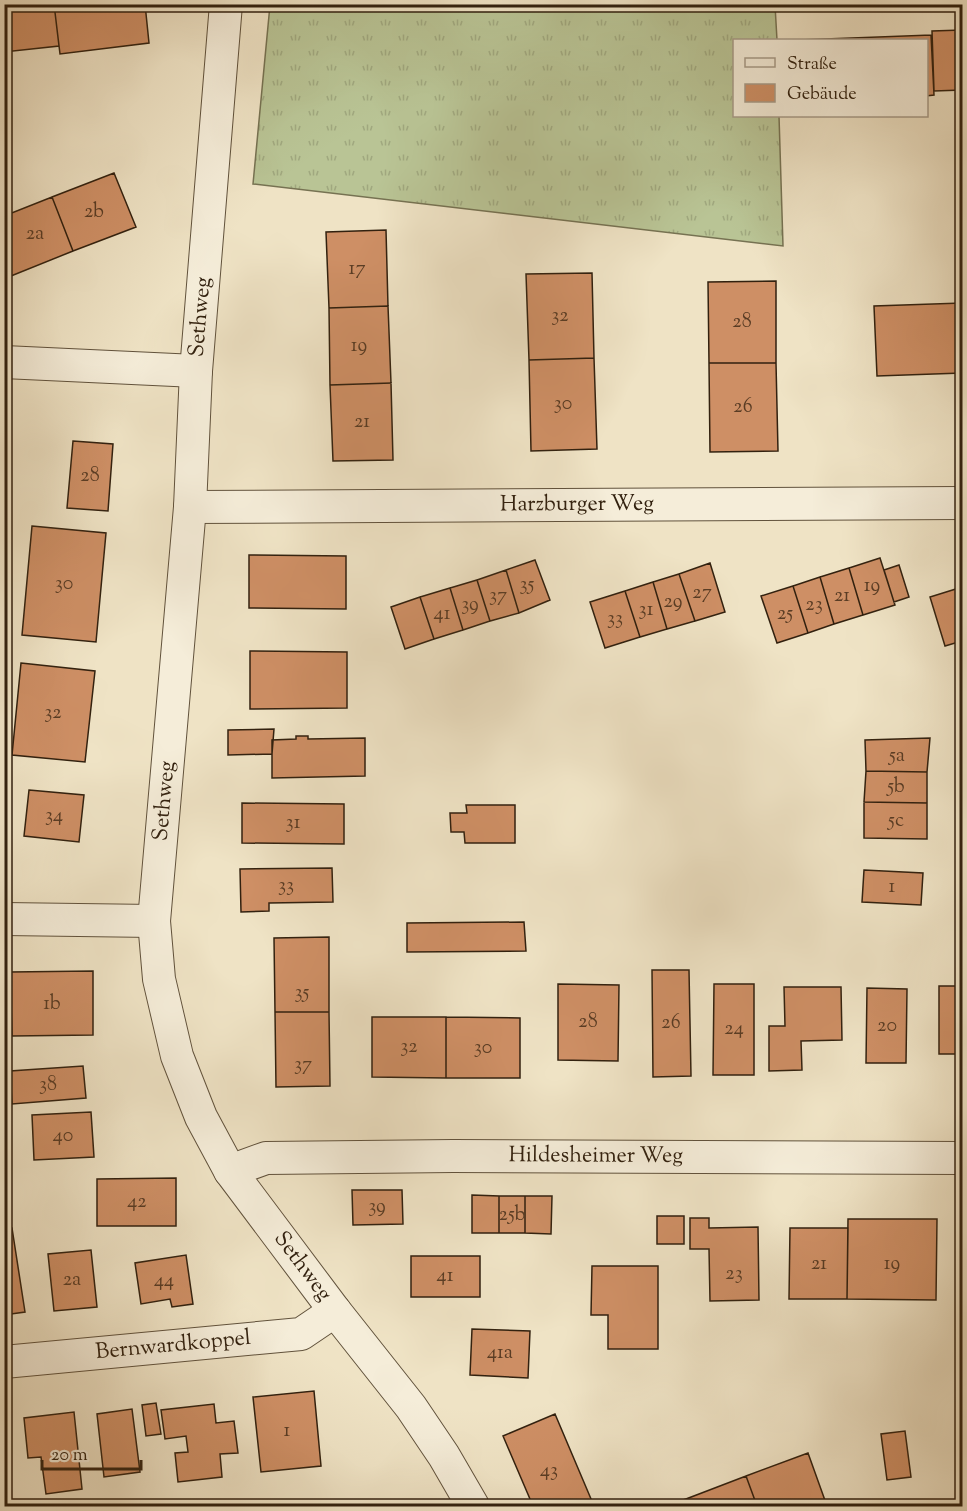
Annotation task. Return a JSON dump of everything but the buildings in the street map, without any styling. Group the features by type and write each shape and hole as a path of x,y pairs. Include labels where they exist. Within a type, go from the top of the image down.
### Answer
{"street":[{"name":"Sethweg","path":"226,4 196,371 190,507 154,921 159,979 177,1056 201,1118 231,1171 335,1311 411,1407 444,1456 473,1506"},
{"path":"4,362 196,371"},
{"name":"Harzburger Weg","path":"190,507 963,503"},
{"path":"4,919 154,921"},
{"name":"Hildesheimer Weg","path":"231,1171 266,1158 453,1156 963,1158"},
{"name":"Bernwardkoppel","path":"4,1362 301,1334 335,1311"}],"green space":[{"path":"270,5 775,5 777,39 733,39 733,117 779,117 783,246 253,184"}]}
